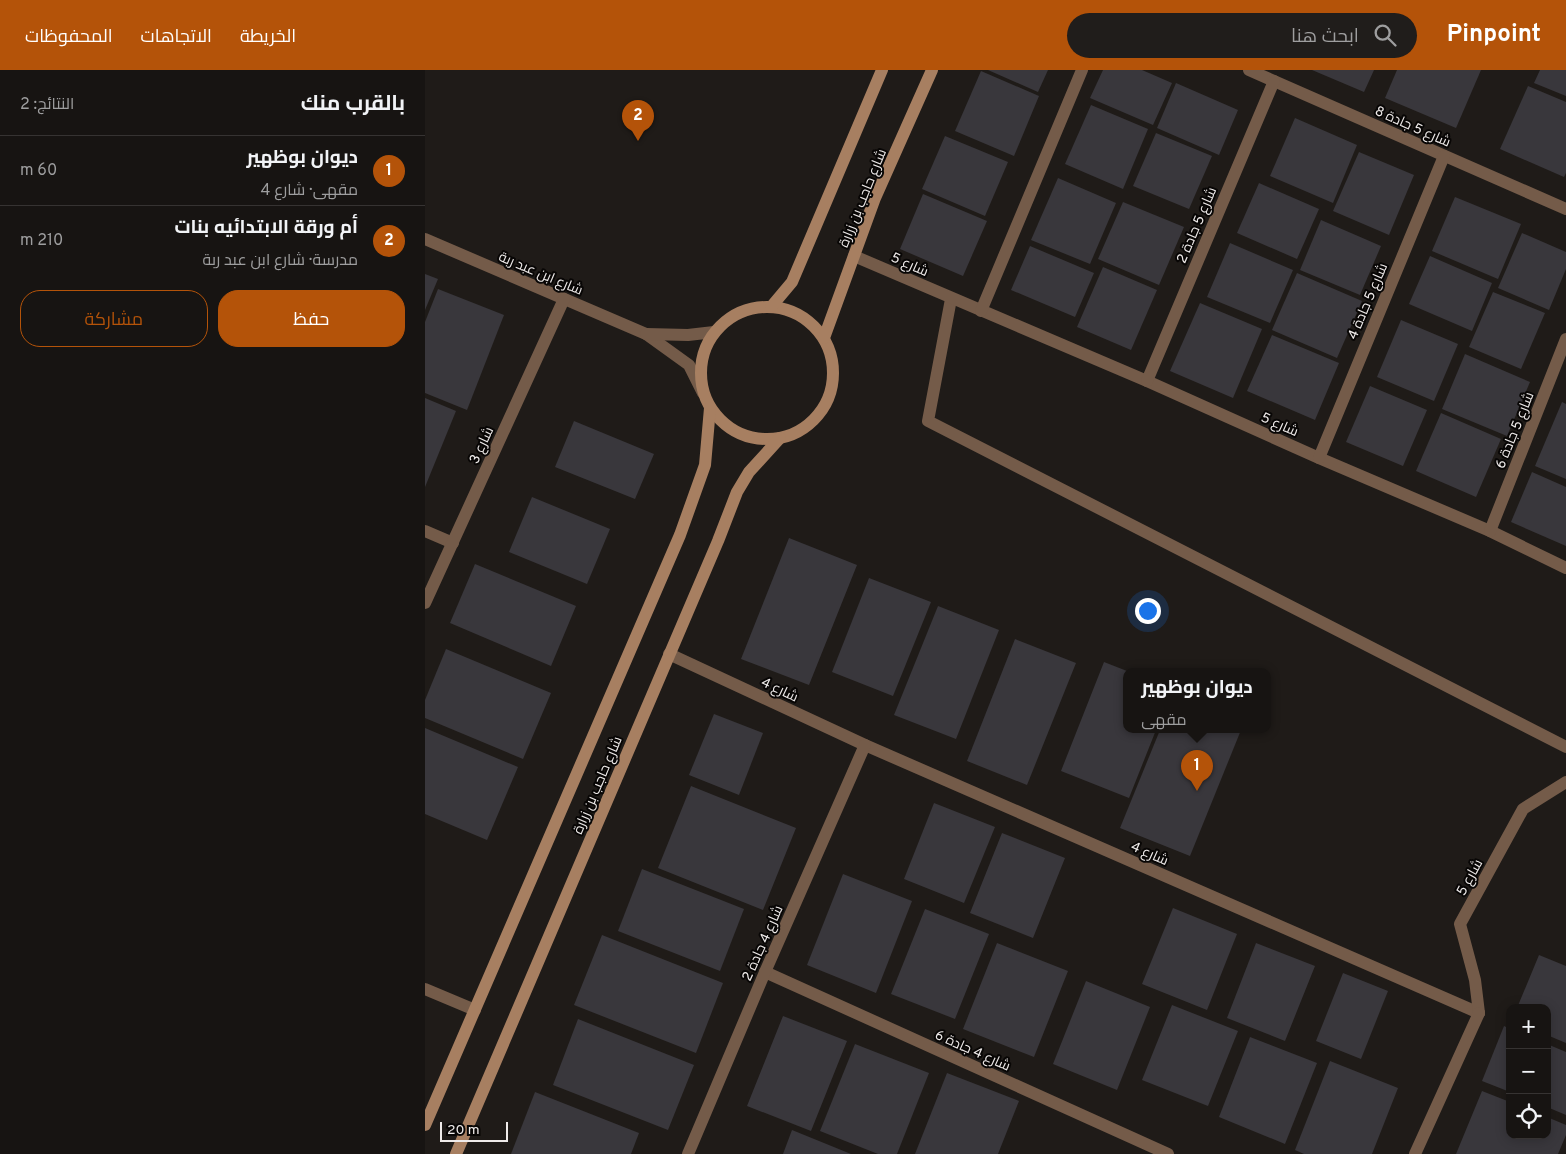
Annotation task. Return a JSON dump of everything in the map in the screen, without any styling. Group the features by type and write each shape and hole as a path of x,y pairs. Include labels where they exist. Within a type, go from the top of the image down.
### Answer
{"street":[{"path":"771,307 792,282 883,70"},
{"name":"شارع حاجب بن زرارة","path":"824,338 875,198 931,70"},
{"path":"981,311 1083,70"},
{"name":"شارع 5 جادة 8","path":"1249,70 1566,209"},
{"name":"شارع 5 جادة 2","path":"1147,381 1274,81"},
{"name":"شارع 5 جادة 4","path":"1319,458 1444,156"},
{"name":"شارع ابن عبد ربة","path":"425,239 646,334 689,365 703,393"},
{"name":"شارع 5","path":"854,256 1147,381 1319,458 1490,531 1566,568"},
{"path":"951,298 928,421 1566,748"},
{"name":"شارع 3","path":"425,603 564,299"},
{"path":"771,307 792,311 810,322 824,338 832,358 834,379 828,400 817,417 800,430 780,438 760,439 741,434 723,423 710,408 703,393 700,372 704,351 714,332 730,318 750,309 771,307"},
{"name":"شارع ابن عبد ربة","path":"646,334 687,335 714,332"},
{"name":"شارع 5 جادة 6","path":"1490,531 1566,339"},
{"name":"شارع حاجب بن زرارة","path":"425,1125 680,535 705,466 710,408"},
{"name":"شارع حاجب بن زرارة","path":"456,1154 718,541 737,492 749,472 780,438"},
{"path":"425,531 453,543"},
{"name":"شارع 4","path":"669,654 865,744 1479,1013"},
{"name":"شارع 4 جادة 2","path":"687,1154 865,744"},
{"name":"شارع 5","path":"1479,1013 1475,980 1460,924 1523,809 1566,782"},
{"name":"شارع 4 جادة 6","path":"765,972 1168,1154"},
{"path":"425,988 475,1010"},
{"path":"1415,1154 1479,1013"}],"building":[{"path":"988,70 1048,70 1038,92"},
{"path":"1103,70 1142,70 1172,83 1153,125 1090,98"},
{"path":"1312,70 1374,70 1364,92"},
{"path":"1397,70 1481,70 1456,128 1385,98"},
{"path":"1540,70 1566,70 1566,96 1534,83"},
{"path":"981,71 1039,96 1014,156 955,131"},
{"path":"1176,83 1238,110 1219,155 1157,128"},
{"path":"1528,86 1566,102 1566,173 1564,177 1500,149"},
{"path":"1091,105 1148,129 1123,189 1065,164"},
{"path":"1295,118 1357,145 1333,203 1270,176"},
{"path":"1156,133 1212,156 1189,209 1133,186"},
{"path":"945,136 1008,162 985,216 922,189"},
{"path":"1359,152 1414,175 1389,235 1333,211"},
{"path":"1058,178 1116,203 1090,264 1031,240"},
{"path":"1259,183 1319,209 1297,259 1237,233"},
{"path":"923,194 987,221 963,276 900,249"},
{"path":"1455,197 1521,224 1498,279 1432,251"},
{"path":"1123,202 1184,227 1159,285 1098,259"},
{"path":"1321,220 1381,246 1360,295 1300,270"},
{"path":"1522,233 1566,252 1566,269 1549,310 1498,288"},
{"path":"1230,243 1293,270 1270,323 1207,297"},
{"path":"1030,246 1094,273 1075,317 1011,290"},
{"path":"1430,256 1492,283 1472,331 1409,304"},
{"path":"1103,267 1157,290 1131,350 1077,327"},
{"path":"1297,273 1362,301 1337,358 1272,330"},
{"path":"425,274 438,279 425,310"},
{"path":"438,289 504,315 467,410 425,393 425,322"},
{"path":"1493,292 1545,313 1521,369 1469,347"},
{"path":"1200,303 1262,329 1233,398 1170,371"},
{"path":"1401,320 1458,344 1434,401 1377,377"},
{"path":"1272,335 1339,363 1315,420 1247,391"},
{"path":"1465,354 1530,382 1507,436 1442,409"},
{"path":"1370,386 1427,410 1403,466 1346,442"},
{"path":"425,398 456,411 425,487"},
{"path":"1562,402 1566,404 1566,479 1535,466"},
{"path":"1441,413 1501,439 1476,497 1416,471"},
{"path":"574,421 654,454 635,499 555,467"},
{"path":"1532,472 1566,487 1566,546 1511,522"},
{"path":"532,497 610,529 587,584 509,552"},
{"path":"789,538 857,565 809,685 741,659"},
{"path":"475,564 576,606 551,666 450,623"},
{"path":"869,578 931,602 893,696 832,672"},
{"path":"938,606 999,630 956,739 894,715"},
{"path":"1015,639 1076,663 1027,785 967,761"},
{"path":"446,649 551,693 523,759 425,718 425,700"},
{"path":"1104,662 1123,669 1123,733 1155,733 1129,798 1061,771"},
{"path":"714,714 763,733 739,795 689,775"},
{"path":"425,728 518,767 487,840 425,814"},
{"path":"1159,733 1240,733 1190,856 1120,828"},
{"path":"691,786 796,828 763,910 658,868"},
{"path":"934,803 995,827 964,903 904,879"},
{"path":"1002,833 1065,858 1033,938 970,913"},
{"path":"642,869 744,909 720,971 618,931"},
{"path":"843,874 912,901 876,993 807,965"},
{"path":"1173,908 1237,934 1207,1010 1142,984"},
{"path":"925,909 989,934 955,1019 891,994"},
{"path":"602,935 723,983 696,1053 574,1005"},
{"path":"997,943 1068,971 1034,1057 963,1029"},
{"path":"1256,943 1315,966 1285,1041 1227,1018"},
{"path":"1539,955 1566,966 1566,1043 1551,1037 1551,1004 1519,1004"},
{"path":"1343,973 1388,991 1361,1059 1316,1041"},
{"path":"1086,981 1150,1007 1117,1090 1053,1064"},
{"path":"1172,1005 1238,1031 1208,1106 1142,1080"},
{"path":"783,1016 847,1041 811,1131 747,1106"},
{"path":"578,1019 694,1065 668,1130 553,1085"},
{"path":"1504,1026 1506,1027 1506,1090 1482,1081"},
{"path":"1250,1037 1317,1063 1285,1144 1219,1117"},
{"path":"855,1044 929,1073 897,1154 878,1154 820,1131"},
{"path":"1551,1046 1566,1052 1566,1115 1551,1109"},
{"path":"1330,1061 1398,1088 1372,1154 1304,1154 1295,1150"},
{"path":"947,1073 1019,1101 998,1154 915,1154"},
{"path":"1482,1091 1506,1100 1506,1139 1551,1139 1551,1119 1566,1125 1566,1135 1558,1154 1456,1154"},
{"path":"535,1092 639,1133 631,1154 511,1154"},
{"path":"792,1130 851,1154 783,1154"}],"place":[{"name":"أم ورقة الابتدائيه بنات","path":"638,141"},
{"name":"ديوان بوظهير","path":"1197,791"}]}
